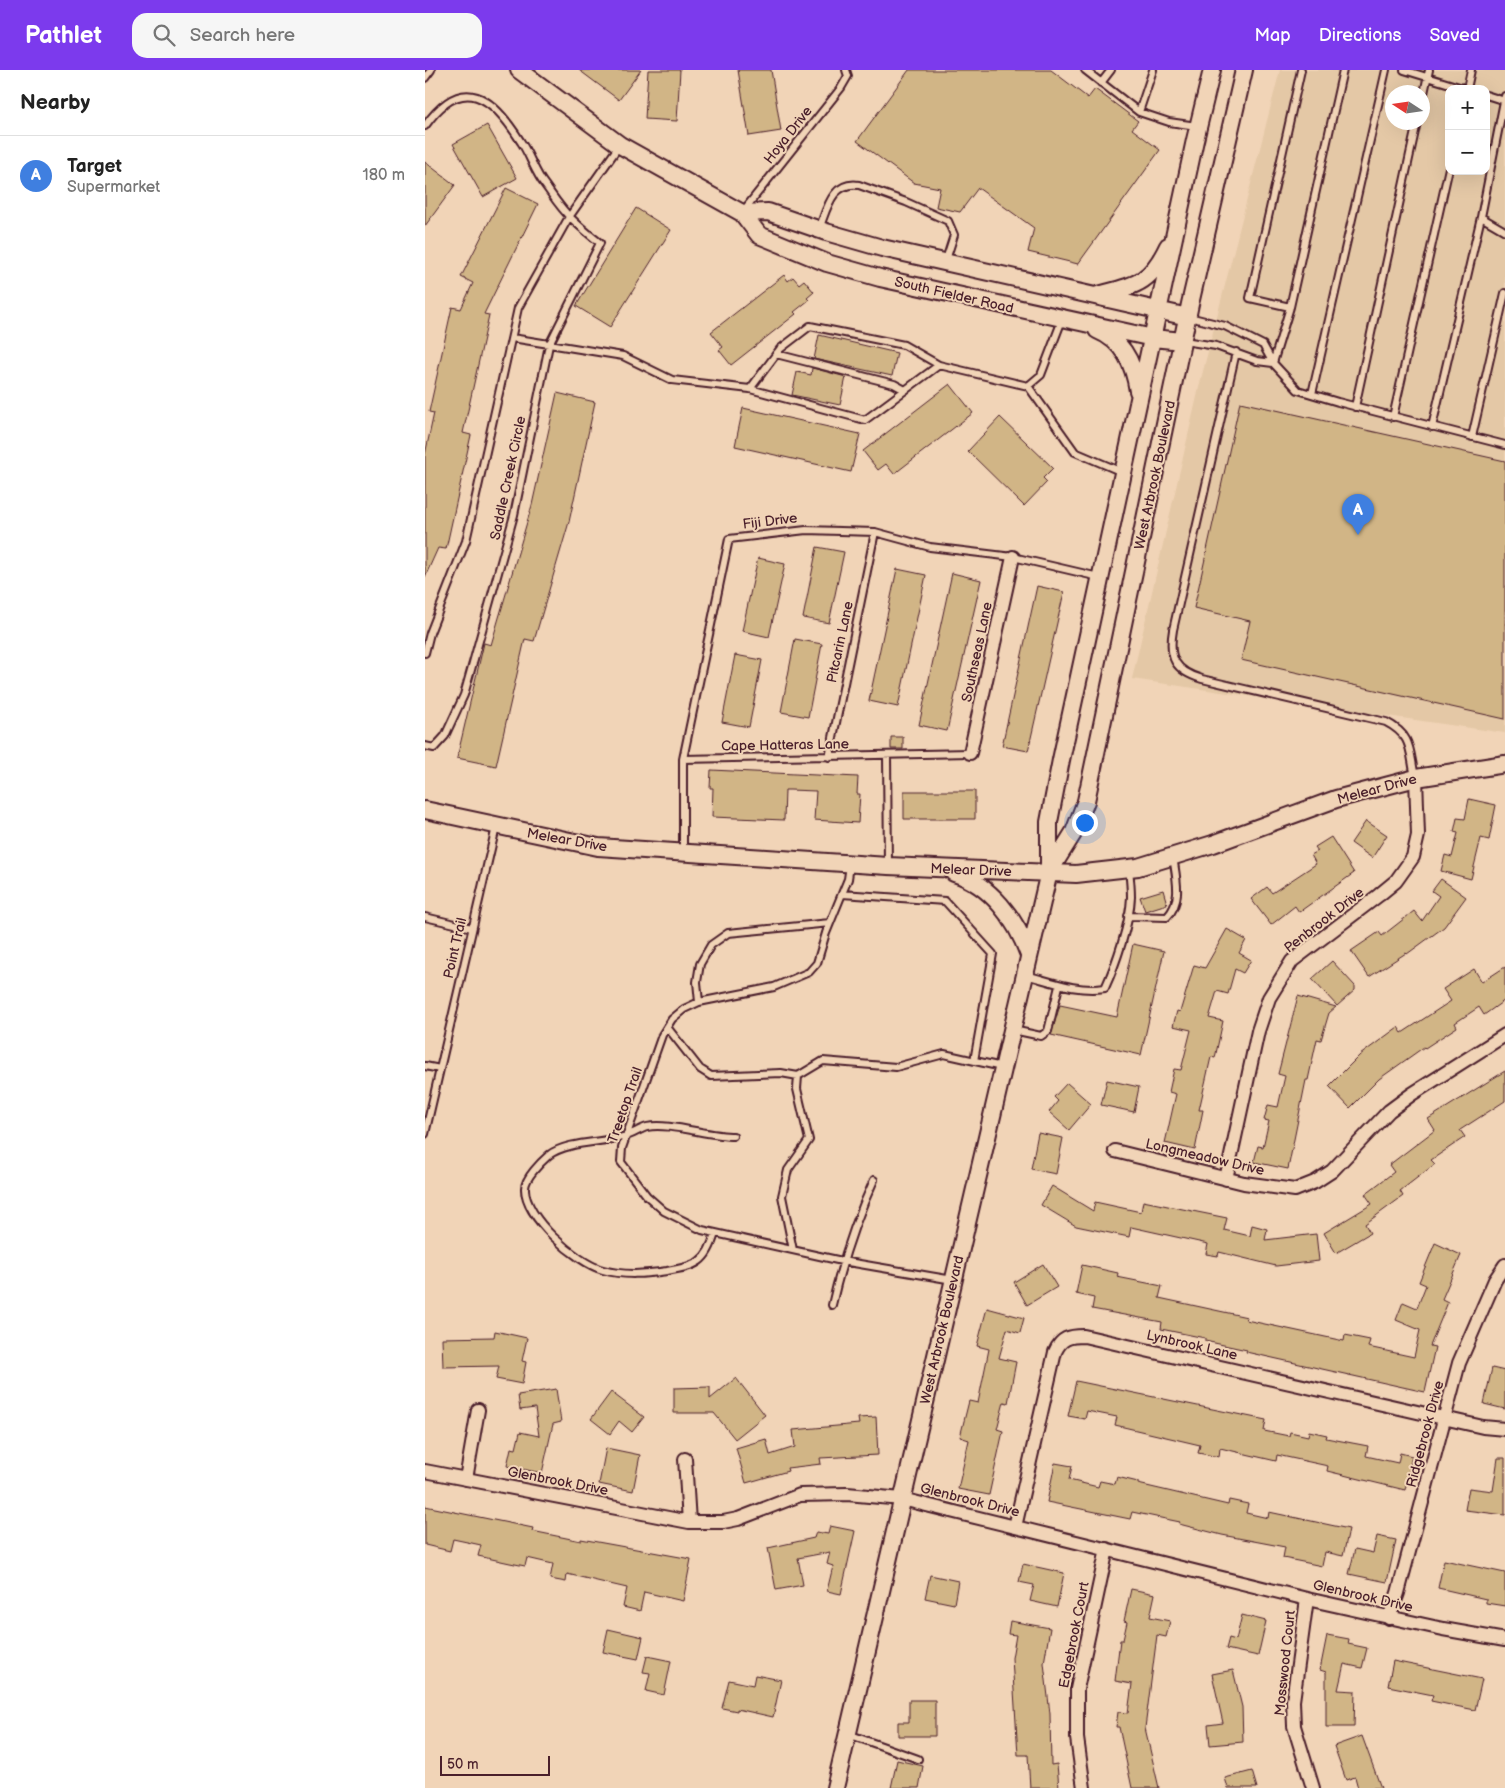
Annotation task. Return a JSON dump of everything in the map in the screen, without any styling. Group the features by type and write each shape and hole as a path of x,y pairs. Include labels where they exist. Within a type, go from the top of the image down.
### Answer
{"street":[{"name":"South Fielder Road","path":"519,70 620,145 742,213 759,235 827,263 945,294 1153,338 1183,341"},
{"name":"West Arbrook Boulevard","path":"835,1788 1049,872 1049,822 1099,577 1212,70"},
{"name":"West Arbrook Boulevard","path":"1049,872 1074,832 1086,801 1188,317 1244,70"},
{"path":"742,213 768,212 819,230 945,262 1188,317"},
{"path":"1094,296 1135,286 1143,281 1161,261 1176,228"},
{"path":"1082,323 1104,332 1127,354 1133,366 1139,397"},
{"name":"Southseas Lane","path":"970,753 1013,557"},
{"name":"Melear Drive","path":"425,810 496,827 598,847 850,864 1075,874 1129,868 1173,856 1213,844 1336,799 1415,778 1505,764"},
{"name":"Penbrook Drive","path":"1226,1179 1258,1031 1269,998 1292,961 1385,891 1413,857 1418,834 1415,778"},
{"path":"940,869 968,878 991,896 1008,913 1022,934 1029,955"},
{"name":"Longmeadow Drive","path":"1115,1151 1226,1179 1295,1190 1315,1182 1332,1171 1389,1110 1505,1035"},
{"name":"Ridgebrook Drive","path":"1389,1618 1398,1594 1459,1363 1495,1280 1505,1265"},
{"name":"Lynbrook Lane","path":"1015,1527 1055,1352 1060,1342 1071,1336 1084,1336 1483,1427 1505,1429"},
{"path":"466,1479 478,1410"},
{"path":"685,1459 689,1522"},
{"name":"Glenbrook Drive","path":"425,1471 689,1522 723,1522 738,1519 800,1495 847,1494 902,1499 1307,1599 1389,1618 1505,1640"},
{"name":"Edgebrook Court","path":"1084,1788 1077,1738 1077,1690 1107,1549"},
{"name":"Mosswood Court","path":"1307,1599 1293,1701 1294,1726 1313,1788"}],"lane":[{"path":"425,78 431,70"},
{"name":"Hoya Drive","path":"742,213 841,88 848,76 846,70"},
{"path":"1085,70 1139,112 1169,122 1198,126"},
{"path":"1101,83 1111,70"},
{"path":"1139,112 1153,70"},
{"path":"1290,307 1250,298 1301,70"},
{"path":"1273,363 1290,307 1343,70"},
{"path":"1312,394 1386,70"},
{"path":"1404,70 1428,74 1456,85"},
{"path":"1467,85 1471,70"},
{"name":"Saddle Creek Circle","path":"425,126 434,112 457,95 475,95 486,101 499,111 521,142 544,184 569,217 600,243 549,345 514,515 464,695 445,736 434,748 425,746"},
{"path":"1432,427 1481,217 1505,99 1490,96"},
{"path":"1355,407 1415,130"},
{"path":"425,653 430,633 466,541 518,308 569,217 620,145"},
{"path":"1393,417 1447,175"},
{"path":"819,230 833,195 841,187 851,184 859,185 906,202 949,221 954,235 945,262"},
{"path":"1481,217 1505,231"},
{"path":"1472,437 1505,294"},
{"path":"1188,317 1241,333 1263,345 1273,363 1298,390 1355,407 1505,445"},
{"path":"1028,386 1041,376 1063,319"},
{"path":"750,390 776,354 810,326 904,345 939,365 1028,386 1075,452 1122,472"},
{"path":"512,338 623,356 672,380 750,390 865,420 939,365"},
{"path":"1183,341 1216,346 1257,361 1273,363"},
{"path":"1236,352 1170,644 1172,658 1190,675 1202,679 1386,722 1400,729 1407,738 1415,778"},
{"path":"776,354 894,384 905,390"},
{"name":"Fiji Drive","path":"683,854 683,759 729,539 806,530 875,532 930,547 1013,557 1099,577"},
{"name":"Pitcarin Lane","path":"829,757 875,532"},
{"name":"Cape Hatteras Lane","path":"683,759 970,753"},
{"path":"887,756 888,866"},
{"name":"Point Trail","path":"425,1134 496,827"},
{"path":"1128,916 1167,917 1175,909 1178,889 1173,856"},
{"name":"Treetop Trail","path":"850,864 848,879 830,923 817,963 809,972 773,986 699,1002 684,1009 671,1019 626,1136 621,1162 647,1196 680,1221 715,1233 842,1261 953,1280"},
{"path":"1025,975 1054,982 1059,986 1090,990 1105,988 1112,974 1128,916 1131,898 1129,868"},
{"path":"842,894 945,902 993,954 974,1061"},
{"path":"425,917 472,928"},
{"path":"699,1002 697,982 700,964 711,945 728,933 830,923"},
{"path":"1012,1030 1041,1036 1048,1031 1059,986"},
{"path":"667,1027 700,1069 711,1076 781,1073 798,1076 823,1061 896,1067 944,1054 1003,1067"},
{"path":"425,1066 440,1069"},
{"path":"793,1250 782,1196 788,1170 809,1140 797,1089 798,1076"},
{"path":"715,1233 711,1247 703,1259 696,1265 654,1273 632,1274 601,1270 573,1255 551,1236 529,1202 525,1188 527,1181 550,1154 573,1146 626,1136 648,1127 671,1127 717,1136 733,1136"},
{"path":"832,1305 842,1261 856,1220 874,1180"},
{"path":"847,1734 918,1759"}],"shaded area":[{"path":"1280,70 1505,70 1505,733 1132,679 1201,379"}],"building":[{"path":"579,70 641,70 619,100"},
{"path":"648,70 680,70 677,121 645,119"},
{"path":"738,70 771,70 781,131 749,136"},
{"path":"909,70 1051,70 1088,98 1095,89 1138,121 1132,129 1160,150 1078,264 1028,252 1034,228 978,188 960,212 936,207 940,188 914,183 857,141"},
{"path":"487,125 517,178 483,197 453,144"},
{"path":"425,162 455,185 425,226"},
{"path":"506,188 538,204 484,314 489,315 463,433 471,435 446,549 438,548 425,577 425,455 434,413 429,412 452,307 461,309 473,283 461,277"},
{"path":"636,208 671,230 610,327 576,306"},
{"path":"784,275 788,281 793,277 799,284 804,280 814,292 807,298 809,300 794,312 796,314 731,365 719,350 723,347 711,332"},
{"path":"819,335 897,353 892,376 814,359"},
{"path":"812,368 846,377 840,405 792,395 797,372 811,375"},
{"path":"950,384 973,413 894,474 886,464 878,470 863,451"},
{"path":"557,393 595,402 569,522 534,641 525,639 496,766 457,758 484,643 491,645 532,505"},
{"path":"1240,402 1505,461 1505,719 1241,660 1250,621 1194,608"},
{"path":"743,408 860,434 851,472 735,446"},
{"path":"1000,417 1053,468 1043,478 1047,482 1024,506 968,451"},
{"path":"817,547 844,552 829,623 803,618"},
{"path":"758,558 785,564 769,637 742,631"},
{"path":"897,569 926,575 898,707 869,701"},
{"path":"952,573 981,580 947,731 919,725"},
{"path":"1037,586 1064,592 1028,751 1002,746"},
{"path":"795,639 822,644 808,717 781,712"},
{"path":"735,655 762,660 749,727 722,722"},
{"path":"891,737 903,737 903,749 891,749"},
{"path":"711,770 858,777 857,794 860,794 858,823 814,820 816,791 785,790 784,820 712,817 713,788 710,788"},
{"path":"904,791 975,791 975,819 904,819"},
{"path":"1469,799 1496,805 1489,840 1481,838 1471,879 1441,871 1445,855 1452,857 1458,833 1454,832 1457,818 1465,819"},
{"path":"1366,821 1387,835 1372,858 1351,843"},
{"path":"1331,837 1354,873 1299,912 1295,906 1271,925 1251,899 1267,887 1272,893 1316,864 1311,855 1318,851 1315,847"},
{"path":"1441,879 1466,897 1444,927 1407,954 1369,977 1351,951 1379,932 1382,936 1414,911 1422,921 1439,896 1432,891"},
{"path":"1163,890 1167,904 1145,911 1140,897"},
{"path":"1227,929 1246,940 1239,953 1251,960 1243,973 1235,969 1228,994 1217,991 1209,1018 1223,1021 1215,1058 1211,1057 1199,1110 1203,1110 1195,1150 1165,1143 1176,1094 1169,1092 1174,1069 1181,1070 1191,1030 1173,1026 1177,1011 1180,1012 1194,965 1205,968"},
{"path":"1133,944 1164,951 1141,1055 1051,1035 1060,1005 1117,1017"},
{"path":"1332,961 1355,986 1355,990 1337,1006 1312,979"},
{"path":"1505,967 1505,1000 1484,1015 1479,1007 1455,1023 1457,1027 1424,1047 1379,1079 1350,1108 1329,1086 1360,1055 1398,1027 1402,1033 1451,1001 1443,989 1474,969 1482,982"},
{"path":"1298,996 1336,1007 1329,1013 1321,1040 1317,1039 1308,1080 1306,1080 1288,1169 1254,1162 1258,1146 1263,1147 1269,1121 1264,1120 1268,1105 1278,1107 1285,1076 1278,1074"},
{"path":"1505,1071 1505,1101 1460,1130 1465,1137 1431,1160 1435,1164 1400,1191 1403,1196 1365,1224 1370,1233 1336,1253 1324,1233 1372,1204 1365,1194 1394,1172 1389,1165 1435,1130 1428,1119"},
{"path":"1107,1080 1139,1087 1134,1112 1101,1105"},
{"path":"1067,1083 1091,1104 1069,1130 1049,1112 1058,1101 1054,1097"},
{"path":"1038,1133 1063,1138 1056,1174 1031,1169"},
{"path":"1052,1186 1093,1211 1095,1202 1141,1212 1143,1201 1227,1218 1224,1230 1250,1236 1252,1225 1267,1229 1265,1240 1316,1234 1319,1261 1276,1266 1219,1252 1218,1256 1206,1254 1208,1244 1131,1227 1129,1237 1076,1226 1041,1205"},
{"path":"1435,1243 1461,1255 1442,1299 1448,1302 1430,1346 1435,1347 1425,1392 1246,1352 1247,1350 1205,1341 1205,1338 1161,1329 1162,1322 1092,1309 1094,1298 1076,1294 1082,1265 1118,1273 1117,1277 1162,1286 1159,1298 1247,1317 1246,1320 1344,1341 1345,1335 1370,1340 1368,1347 1414,1357 1420,1330 1396,1320 1403,1302 1417,1308 1426,1285 1419,1282"},
{"path":"1043,1264 1057,1287 1027,1305 1014,1282"},
{"path":"987,1308 1024,1318 1020,1333 1007,1329 999,1358 1016,1362 1008,1403 1004,1402 997,1429 1003,1431 989,1495 958,1489 969,1440 960,1437 969,1401 978,1403 989,1349 977,1346"},
{"path":"495,1331 527,1338 522,1361 526,1362 522,1384 496,1379 499,1366 443,1367 442,1338 494,1337"},
{"path":"1492,1368 1505,1371 1505,1409 1484,1404"},
{"path":"736,1378 765,1415 735,1439 714,1413 674,1413 674,1388 710,1387 710,1399"},
{"path":"1076,1381 1266,1420 1264,1431 1289,1436 1290,1432 1308,1436 1309,1431 1327,1435 1326,1438 1368,1446 1366,1456 1398,1463 1400,1453 1412,1456 1405,1490 1327,1471 1328,1466 1277,1455 1276,1461 1220,1448 1219,1457 1198,1453 1200,1445 1115,1425 1117,1417 1087,1411 1085,1419 1068,1416"},
{"path":"556,1389 561,1422 553,1424 542,1473 507,1466 511,1448 516,1449 520,1432 539,1436 535,1408 520,1410 518,1395"},
{"path":"611,1392 644,1417 632,1432 619,1421 610,1434 591,1419"},
{"path":"876,1417 878,1455 820,1458 821,1464 787,1468 788,1471 746,1483 736,1448 766,1439 770,1455 795,1447 793,1430 859,1424 858,1418"},
{"path":"606,1448 640,1455 633,1491 599,1484"},
{"path":"1498,1458 1505,1458 1505,1515 1465,1510 1469,1488 1493,1491"},
{"path":"1055,1463 1072,1466 1069,1480 1098,1487 1100,1481 1115,1484 1117,1477 1138,1482 1138,1484 1228,1505 1229,1500 1248,1504 1246,1513 1268,1518 1269,1512 1349,1529 1343,1556 1325,1552 1322,1566 1283,1558 1285,1547 1222,1535 1179,1524 1180,1522 1132,1512 1130,1519 1047,1502"},
{"path":"425,1506 533,1528 532,1531 581,1541 581,1539 691,1559 683,1601 644,1592 640,1611 623,1607 627,1588 567,1574 566,1582 550,1579 553,1564 527,1558 525,1566 478,1556 481,1545 453,1539 450,1551 425,1545"},
{"path":"830,1526 855,1531 841,1594 827,1591 833,1566 827,1564 830,1552 798,1558 803,1585 776,1590 768,1548 814,1538 816,1532 828,1534"},
{"path":"1377,1536 1396,1540 1387,1582 1349,1574 1355,1549 1373,1553"},
{"path":"1444,1560 1505,1573 1505,1606 1486,1603 1486,1599 1438,1588"},
{"path":"1023,1564 1064,1573 1057,1607 1030,1601 1034,1585 1019,1582"},
{"path":"930,1575 958,1581 954,1604 925,1598"},
{"path":"1131,1589 1155,1594 1150,1617 1170,1621 1166,1637 1157,1635 1145,1728 1159,1788 1132,1788 1119,1727 1116,1727 1118,1712 1128,1713 1132,1684 1115,1681 1120,1640 1123,1640 1127,1622 1124,1621"},
{"path":"1242,1615 1266,1621 1258,1656 1226,1649 1229,1638 1236,1640"},
{"path":"1010,1621 1050,1628 1044,1663 1050,1714 1051,1765 1057,1764 1059,1788 1030,1788 1028,1755 1018,1755 1012,1658 1016,1635 1008,1634"},
{"path":"608,1629 643,1637 638,1659 603,1652"},
{"path":"1327,1635 1349,1639 1348,1644 1367,1648 1362,1668 1344,1664 1338,1690 1355,1691 1354,1727 1326,1727 1326,1672 1320,1670"},
{"path":"647,1656 671,1661 664,1695 646,1691 650,1673 643,1672"},
{"path":"1393,1661 1482,1679 1475,1710 1431,1701 1433,1695 1388,1686"},
{"path":"1233,1670 1242,1707 1243,1742 1210,1745 1208,1725 1223,1723 1212,1674"},
{"path":"755,1675 781,1680 773,1717 737,1709 737,1711 722,1708 729,1680 753,1685"},
{"path":"909,1700 935,1700 935,1736 898,1736 898,1722 909,1722"},
{"path":"1362,1736 1381,1788 1358,1788 1355,1777 1346,1780 1334,1746"},
{"path":"897,1760 923,1766 919,1788 891,1788"},
{"path":"1252,1771 1257,1788 1228,1788 1225,1778"}],"place":[{"name":"Target","path":"1358,535"}]}
